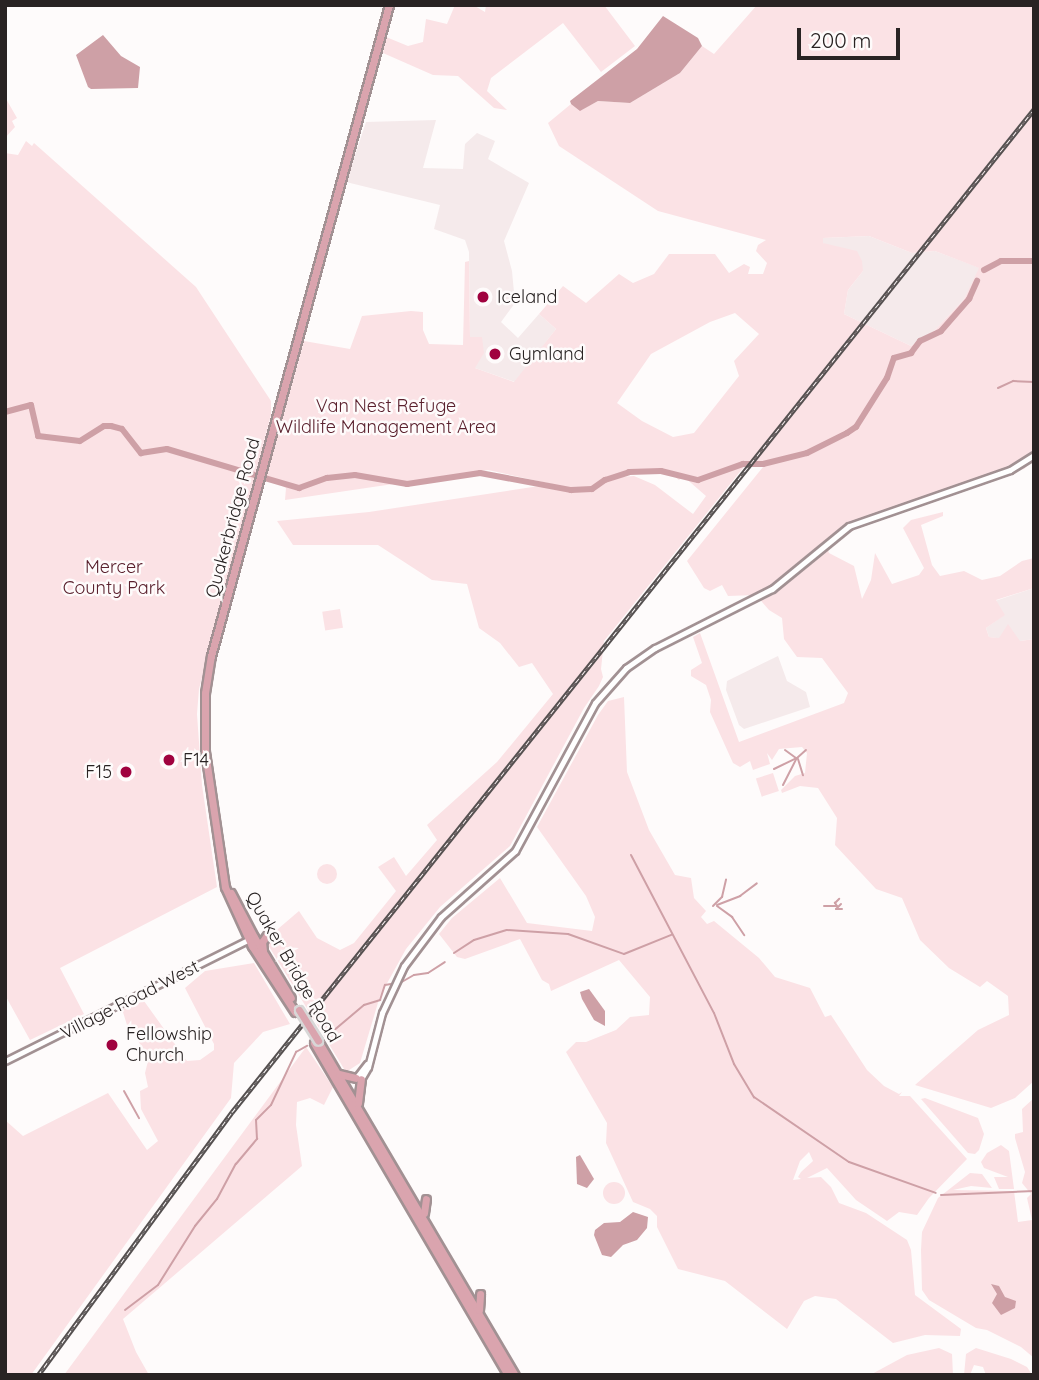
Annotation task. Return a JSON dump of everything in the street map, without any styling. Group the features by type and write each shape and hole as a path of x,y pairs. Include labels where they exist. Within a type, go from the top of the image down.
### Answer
{"main road":[{"name":"Quakerbridge Road","path":"216,842 205,751 205,693 211,656 389,5"},
{"path":"358,1107 358,1078 369,1062 382,1013 404,966 441,917 515,851 590,713 608,686 645,653 781,583 849,526 1010,470 1034,455"},
{"name":"Quaker Bridge Road","path":"216,842 225,887 251,938 316,1042 508,1375"},
{"path":"263,951 262,942 270,931"},
{"name":"Quaker Bridge Road","path":"251,938 263,951 297,1011"},
{"name":"Village Road West","path":"5,1061 251,938"},
{"name":"Quaker Bridge Road","path":"316,1042 338,1073 515,1375"},
{"path":"338,1073 358,1078"},
{"path":"424,1217 426,1199"},
{"path":"480,1294 480,1314"}],"shaded area":[{"path":"663,16 698,38 702,46 680,73 630,103 598,101 580,111 571,104 570,101 637,49"},
{"path":"103,35 121,56 140,67 138,88 88,87 76,55"},
{"path":"436,120 423,168 463,169 465,144 477,133 495,141 488,159 529,183 504,241 512,271 515,303 501,322 518,338 539,314 556,329 515,382 475,368 470,338 469,252 465,240 434,229 440,205 346,182 366,122"},
{"path":"869,236 912,253 935,251 980,268 964,299 934,331 911,346 844,314 848,290 863,271 823,243 823,238"},
{"path":"1034,588 1034,639 1020,641 989,637 986,628 1004,615 995,601"},
{"path":"778,656 787,681 806,692 810,707 744,729 739,725 726,690 727,681"},
{"path":"589,989 605,1011 605,1026 594,1020 582,999 580,992"},
{"path":"580,1155 594,1179 587,1188 577,1184 576,1157"},
{"path":"633,1212 648,1217 647,1228 637,1240 623,1245 611,1257 602,1255 594,1235 595,1230 604,1223 620,1222"},
{"path":"991,1284 999,1286 1005,1297 1016,1301 1015,1308 1001,1315 992,1303 997,1294"}],"green space":[{"path":"455,5 473,5 485,12 486,5 604,5 635,46 601,72 563,23 491,78 487,91 507,110 494,108 458,76 433,75 383,53 386,37 408,46 423,42 426,19 447,24"},
{"name":"Van Nest Refuge Wildlife Management Area","path":"757,5 1034,5 1034,460 1024,469 992,476 852,524 826,544 829,553 854,566 862,599 871,580 875,553 892,584 919,575 924,568 903,528 911,520 943,512 943,516 921,525 932,565 940,576 964,571 982,580 1000,576 1022,561 1034,558 1034,588 996,600 1005,615 986,628 989,637 999,638 1008,624 1020,641 1034,639 1034,1081 1015,1098 991,1108 915,1085 978,1030 1009,1015 1008,996 987,981 980,987 949,968 920,940 902,898 876,889 835,845 837,818 818,788 800,786 782,793 781,790 795,776 805,773 807,753 802,747 779,749 772,760 767,753 770,764 753,770 750,761 740,767 733,763 710,712 711,700 706,685 691,676 691,670 702,663 693,637 700,633 739,742 844,703 848,693 822,658 797,657 784,639 782,618 769,610 756,595 728,596 722,585 710,591 704,588 687,561 763,467 747,463 604,641 601,669 603,677 599,686 584,708 510,846 440,907 406,949 380,996 360,1063 346,1072 265,940 299,911 317,938 340,950 354,943 396,891 378,867 394,857 406,876 437,840 427,825 497,762 553,694 532,663 519,667 500,643 479,628 467,584 432,580 378,545 293,545 277,521 369,512 552,484 488,470 285,500 286,488 266,478 304,341 350,349 362,316 411,311 423,312 423,330 429,344 463,345 465,262 469,261 470,337 482,337 484,353 475,368 514,382 556,329 539,314 563,286 586,303 619,274 633,283 654,274 669,254 715,254 729,273 744,264 750,267 748,274 763,274 767,263 756,251 758,245 766,240 658,211 559,146 548,123 571,104 581,110 598,101 630,103 680,73 702,46 714,54","holes":["869,236 912,253 935,251 979,268 964,299 934,331 911,346 844,314 848,290 863,271 862,261 857,251 823,243 823,238","735,313 759,334 734,361 739,376 694,433 673,437 642,421 617,403 651,354 710,322","648,469 670,473 679,480 683,476 706,496 693,514 655,485 634,476 603,478"]},
{"path":"5,97 17,118 12,121 15,127 5,138"},
{"name":"Mercer County Park","path":"26,141 32,146 34,143 196,287 271,401 271,415 199,689 197,714 202,785 217,887 60,968 84,1014 30,1040 5,995 5,153 18,155"},
{"path":"340,609 343,628 325,631 322,612"},
{"path":"624,697 627,772 649,830 675,875 691,878 694,898 706,911 701,917 707,924 714,921 759,958 775,977 810,988 825,1017 831,1015 867,1070 884,1086 899,1094 902,1092 899,1096 910,1096 967,1159 929,1198 917,1215 899,1212 887,1221 856,1200 827,1168 807,1178 821,1177 831,1187 839,1203 866,1213 907,1240 911,1250 915,1295 961,1329 960,1336 925,1335 893,1343 836,1299 815,1296 804,1301 787,1329 725,1281 678,1269 657,1227 657,1216 650,1209 633,1202 606,1143 607,1123 566,1052 576,1042 586,1042 616,1030 630,1017 649,1015 650,997 619,960 551,991 520,939 465,959 457,957 439,934 452,918 500,878 527,923 592,931 595,917 586,896 537,827 608,701","holes":["809,1152 813,1161 801,1172 798,1177 801,1179 793,1180 800,1161"]},
{"path":"773,773 779,791 762,797 756,779"},
{"path":"327,864 334,867 337,874 334,881 327,884 320,881 317,874 320,867"},
{"path":"254,963 290,1024 263,1032 234,1063 231,1098 31,1375 5,1375 5,1120 23,1136 108,1093 147,1150 158,1141 141,1109 140,1091 148,1087 145,1073 149,1057 127,1025 122,1009 144,1001 187,1061 200,1060 214,1050 214,1044 185,988 205,971"},
{"path":"306,1047 333,1087 324,1105 310,1098 297,1102 296,1125 302,1166 123,1319 136,1352 149,1375 64,1375"},
{"path":"925,1098 978,1118 984,1134 975,1154 968,1153 921,1099"},
{"path":"1034,1098 1034,1358 1021,1347 987,1330 976,1328 929,1300 922,1290 921,1250 922,1232 938,1198 970,1173 982,1174 992,1188 971,1186 953,1190 1014,1191 1018,1222 1032,1220 1027,1198 1031,1194 1022,1183 1025,1172 1015,1134 1023,1132 1022,1109"},
{"path":"1001,1145 1009,1151 1014,1189 999,1189 994,1177 1008,1177 984,1168 981,1162 987,1153"},
{"path":"614,1182 622,1185 625,1193 622,1201 614,1204 606,1201 603,1193 606,1185"},
{"path":"939,1348 952,1354 953,1375 870,1375 907,1355"},
{"path":"976,1348 1011,1359 1027,1367 1031,1373 986,1375 983,1367 974,1365 970,1375 964,1375 966,1354"}],"waterway":[{"path":"984,270 1001,261 1034,261"},
{"path":"5,412 31,405 38,436 80,441 104,426 111,426 122,429 141,453 167,449 299,488 327,478 355,475 407,484 480,473 571,490 592,489 605,480 629,472 661,471 698,480 743,464 763,464 807,453 856,427 887,378 894,358 911,353 920,341 941,331 969,299 977,281"},
{"path":"998,388 1013,381 1034,382"},
{"path":"785,750 796,758"},
{"path":"774,769 797,758 806,750"},
{"path":"783,785 796,759"},
{"path":"798,759 803,775"},
{"path":"631,855 714,1013 734,1064 754,1097 849,1162 936,1193"},
{"path":"713,906 722,897 726,879"},
{"path":"717,905 740,896 757,883"},
{"path":"824,906 837,906 835,903 839,899"},
{"path":"841,904 836,909 842,909"},
{"path":"717,906 732,917 744,935"},
{"path":"454,953 474,940 507,930 568,934 624,954 671,935"},
{"path":"400,983 414,975 428,973 445,962"},
{"path":"326,1037 364,1005 380,1000 385,985 391,984"},
{"path":"125,1310 158,1285 195,1226 217,1199 236,1164 257,1139 256,1120 271,1105 296,1052 307,1046"},
{"path":"124,1091 139,1118"},
{"path":"941,1195 1034,1191"}],"railway":[{"path":"38,1375 232,1112 1034,109"}],"place":[{"name":"Iceland","path":"483,297"},
{"name":"Gymland","path":"495,354"},
{"name":"F14","path":"169,760"},
{"name":"F15","path":"126,772"},
{"name":"Fellowship Church","path":"112,1045"}]}
